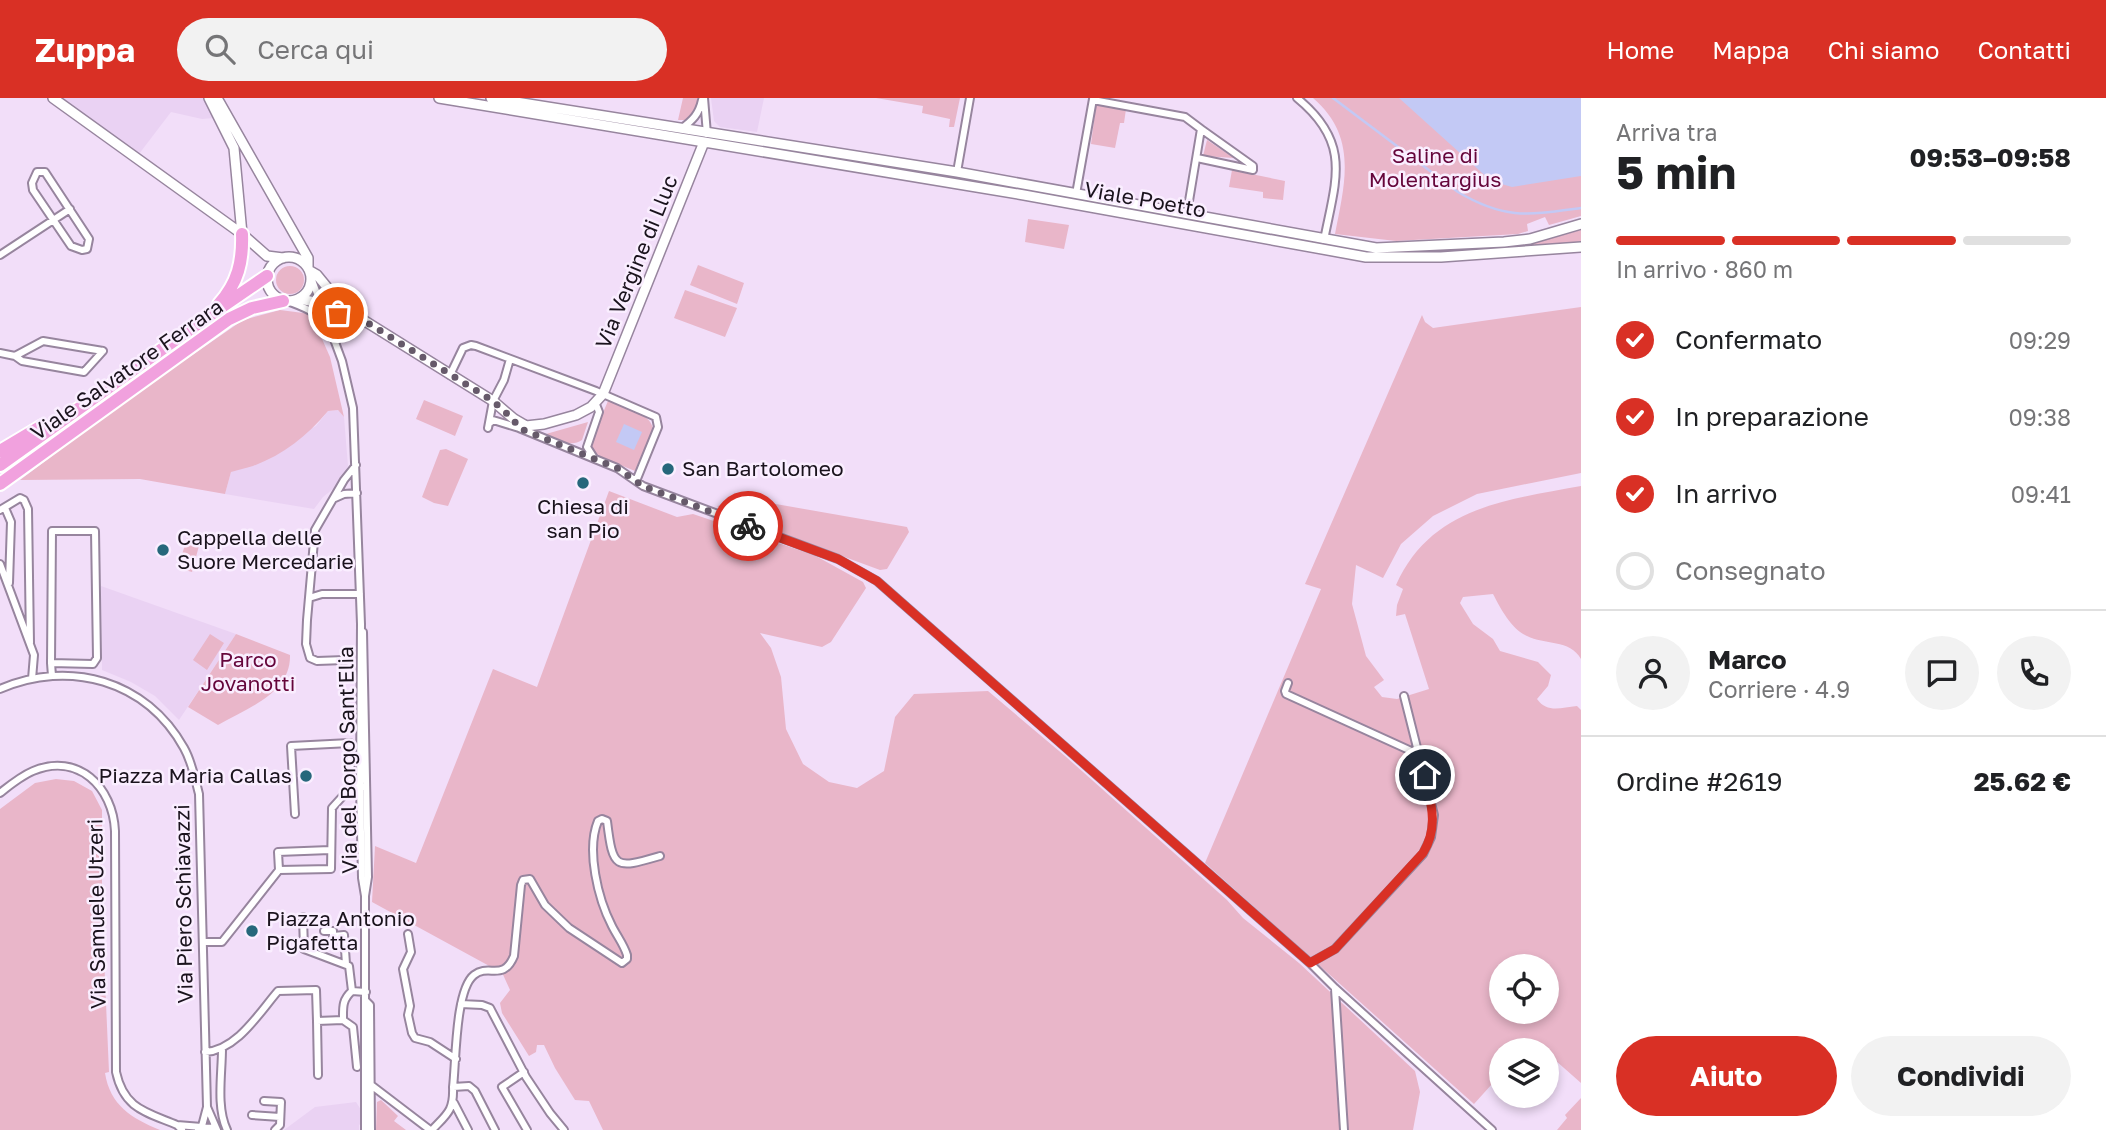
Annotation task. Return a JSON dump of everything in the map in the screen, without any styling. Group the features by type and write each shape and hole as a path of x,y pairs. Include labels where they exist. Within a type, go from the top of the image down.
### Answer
{"highway":[{"path":"207,317 233,286 247,238"},
{"name":"Viale Salvatore Ferrara","path":"0,465 267,276"},
{"name":"Viale Salvatore Ferrara","path":"0,484 229,319 252,308 291,301"},
{"path":"0,451 48,423 59,423"},
{"path":"0,490 16,477 21,469"}],"main road":[{"path":"53,98 220,218 267,256 298,258 310,273 317,275 344,308 493,401 516,424 544,424 576,415 603,394"},
{"path":"209,98 230,137 236,162 239,205 247,238 267,276 268,287 274,296 291,301 344,308"},
{"path":"217,98 308,258 308,289 291,301"},
{"name":"Viale Poetto","path":"439,98 957,172 1377,248 1530,239 1581,224"},
{"name":"Viale Poetto","path":"491,98 681,129 706,138 1366,257 1429,258 1581,247"},
{"name":"Via Vergine di Lluc","path":"603,394 706,138"},
{"path":"236,162 251,157"},
{"path":"220,218 232,215 239,205"},
{"path":"267,276 272,265 283,258"},
{"path":"329,324 344,308"}],"street":[{"path":"703,98 706,138"},
{"path":"681,129 694,120 703,98"},
{"path":"957,172 970,98"},
{"path":"1297,98 1319,118 1331,136 1335,148 1337,176 1324,240"},
{"path":"1076,194 1093,99 1185,117 1253,166 1253,170 1197,158"},
{"path":"1187,213 1201,130"},
{"path":"45,172 70,209 89,239 87,249 71,246 32,186 34,174 45,172"},
{"path":"0,255 70,209"},
{"name":"Via del Borgo Sant'Elia","path":"310,273 342,361 353,408 361,624 360,743 363,787"},
{"name":"Via del Borgo Sant'Elia","path":"291,301 319,316 342,361"},
{"path":"0,353 15,356 22,361 84,372 103,351 43,341 15,356"},
{"path":"450,375 463,348 471,345 652,415 658,420 658,427 636,481"},
{"path":"510,359 504,380 493,401 489,425 498,420 516,424 617,468 643,486 838,559 877,581 1310,963 1492,1130"},
{"path":"595,402 599,412 587,447 595,459"},
{"name":"Via del Borgo Sant'Elia","path":"345,660 317,661 310,657 306,644 315,530 344,480 356,465"},
{"path":"335,498 357,493"},
{"path":"9,585 11,522 2,509 20,498 28,509 30,643"},
{"path":"51,663 93,664 97,659 95,531 52,531 51,663 52,676"},
{"path":"0,564 34,655 32,679"},
{"path":"309,598 322,594 360,594"},
{"name":"Via del Borgo Sant'Elia","path":"361,624 365,638 362,878 365,896 371,1130"},
{"name":"Via Piero Schiavazzi","path":"0,689 52,676 88,678 121,687 143,699 166,721 184,748 200,794 207,1107 216,1129"},
{"path":"1288,683 1286,694 1420,755"},
{"path":"1310,963 1335,949 1428,845 1434,815 1404,696"},
{"path":"279,870 331,869 332,808 351,787 350,743"},
{"path":"295,814 291,746 360,743"},
{"name":"Via Samuele Utzeri","path":"0,793 34,771 45,767 67,767 95,781 112,805 115,831 116,1072 122,1092 129,1102 180,1128 199,1128"},
{"path":"351,787 363,787"},
{"path":"468,1130 454,1102 453,1087 464,990 474,975 482,971 498,972 511,963 521,885 530,878 545,905 569,928 618,962 625,962 628,955 601,900 592,842 594,831 601,819 607,823 608,837 616,859 621,863 629,866 660,856"},
{"path":"203,942 222,942 279,870 278,852 330,850"},
{"path":"303,918 304,948 346,964 351,969 352,991 343,1002 343,1020"},
{"path":"324,931 333,931 333,936 344,935 346,964"},
{"path":"408,934 411,952 403,969 410,1006 408,1015 411,1033 415,1038 430,1042 456,1059"},
{"path":"1335,988 1344,1130"},
{"path":"227,1130 221,1093 222,1053 278,991 316,990 318,1074"},
{"path":"352,991 366,992"},
{"path":"461,1004 490,1008 524,1072 550,1114 564,1130"},
{"path":"317,1021 343,1020 353,1027 357,1067"},
{"path":"205,1052 222,1053"},
{"path":"524,1072 502,1087 527,1130"},
{"path":"369,1084 431,1130 451,1110 454,1102"},
{"name":"Via del Borgo Sant'Elia","path":"365,1130 369,1084"},
{"path":"453,1087 469,1086 475,1091 495,1130"},
{"path":"264,1101 281,1102 280,1125 275,1130"},
{"name":"Via Piero Schiavazzi","path":"199,1128 207,1107"},
{"path":"251,1115 280,1117"},
{"name":"Via Piero Schiavazzi","path":"199,1128 209,1126 216,1129"}],"shaded area":[{"path":"63,98 203,98 214,118 202,119 171,112 139,154"},
{"path":"711,98 764,98 757,132 720,127 714,121"},
{"path":"338,410 344,417 348,466 338,485 323,497 314,509 225,494 231,472 316,426 328,411"},
{"path":"101,586 236,634 179,720 155,696 102,670"},
{"path":"356,1102 363,1113 359,1130 284,1130 315,1107"}],"green space":[{"path":"683,98 697,98 697,109 685,120 678,120"},
{"path":"876,98 960,98 954,127 949,127 950,119 922,113 923,106"},
{"name":"Saline di Molentargius","path":"1313,98 1581,98 1581,216 1549,225 1545,217 1527,224 1528,231 1518,234 1396,241 1335,234 1345,161 1337,128"},
{"path":"1096,105 1126,109 1115,148 1091,144"},
{"path":"1207,140 1234,158 1203,156"},
{"path":"1232,170 1285,181 1283,200 1263,198 1263,192 1229,187"},
{"path":"1028,219 1069,225 1064,249 1025,242"},
{"path":"1581,230 1581,242 1517,248"},
{"path":"698,265 744,283 737,304 690,285"},
{"path":"290,266 300,270 304,280 300,290 290,294 280,290 276,280 280,270"},
{"path":"685,290 737,308 725,337 674,318"},
{"path":"1581,307 1581,473 1477,494 1433,516 1401,544 1383,578 1356,565 1352,604 1366,656 1384,680 1374,687 1382,697 1397,699 1429,689 1405,614 1396,616 1403,589 1396,585 1411,559 1429,539 1450,523 1474,512 1525,496 1581,486 1581,659 1564,645 1534,639 1521,633 1507,618 1493,594 1463,597 1460,603 1473,624 1493,639 1500,651 1538,662 1551,675 1548,686 1537,699 1541,703 1550,708 1577,706 1581,710 1581,1083 1559,1064 1559,1038 1489,1038 1489,1087 1474,1104 1205,863 1321,589 1305,584 1422,315 1425,322 1433,328"},
{"path":"280,310 311,314 330,357 344,417 338,410 328,411 312,429 284,450 264,462 231,472 225,494 140,479 20,480 169,368 243,320"},
{"path":"424,400 463,416 455,436 416,419"},
{"path":"608,401 641,414 651,422 653,428 635,471 596,455 590,443"},
{"path":"588,422 582,440 578,442 564,442 546,434"},
{"path":"446,449 468,459 448,506 422,497 440,450"},
{"path":"609,491 677,517 693,514 814,555 863,582 866,588 831,642 822,647 760,633 771,648 781,677 786,729 803,764 829,782 857,788 884,771 895,717 914,694 988,691 1227,900 1243,918 1299,963 1415,1071 1420,1092 1413,1130 603,1130 589,1101 575,1100 544,1045 537,1045 536,1052 529,1056 502,1013 500,1003 510,990 500,968 493,968 372,902 375,846 416,863 493,669 537,687"},
{"path":"741,502 770,503 907,527 909,532 887,569 880,570 731,515 717,506"},
{"path":"187,538 200,542 192,572 178,568"},
{"path":"210,634 224,643 207,670 193,660"},
{"name":"Parco Jovanotti","path":"236,634 290,655 288,669 283,680 265,698 218,725 188,707"},
{"path":"56,779 74,781 92,791 102,810 102,911 109,1072 105,1073 108,1084 117,1102 124,1109 140,1121 160,1130 0,1130 0,809 35,783"},
{"path":"1581,1098 1581,1130 1557,1130 1567,1118 1565,1115"},
{"path":"381,1100 398,1116 394,1121 406,1130 376,1130 377,1102"}],"water":[{"path":"1399,98 1581,98 1581,176 1512,187 1491,181"},
{"path":"624,424 642,432 634,450 616,442"}],"waterway":[{"path":"1333,98 1458,192 1475,201 1518,213 1581,208"}],"way so far":[{"path":"338,313 344,308 493,401 519,428 617,468 643,486 748,526"}],"place":[{"name":"San Bartolomeo","path":"668,469"},
{"name":"Chiesa di san Pio","path":"583,483"},
{"name":"Cappella delle Suore Mercedarie","path":"163,550"},
{"name":"Piazza Maria Callas","path":"306,776"},
{"name":"Piazza Antonio Pigafetta","path":"252,931"}],"route":[{"path":"748,526 838,559 877,581 1310,963 1335,949 1379,903 1428,845 1434,815 1425,775"}]}
